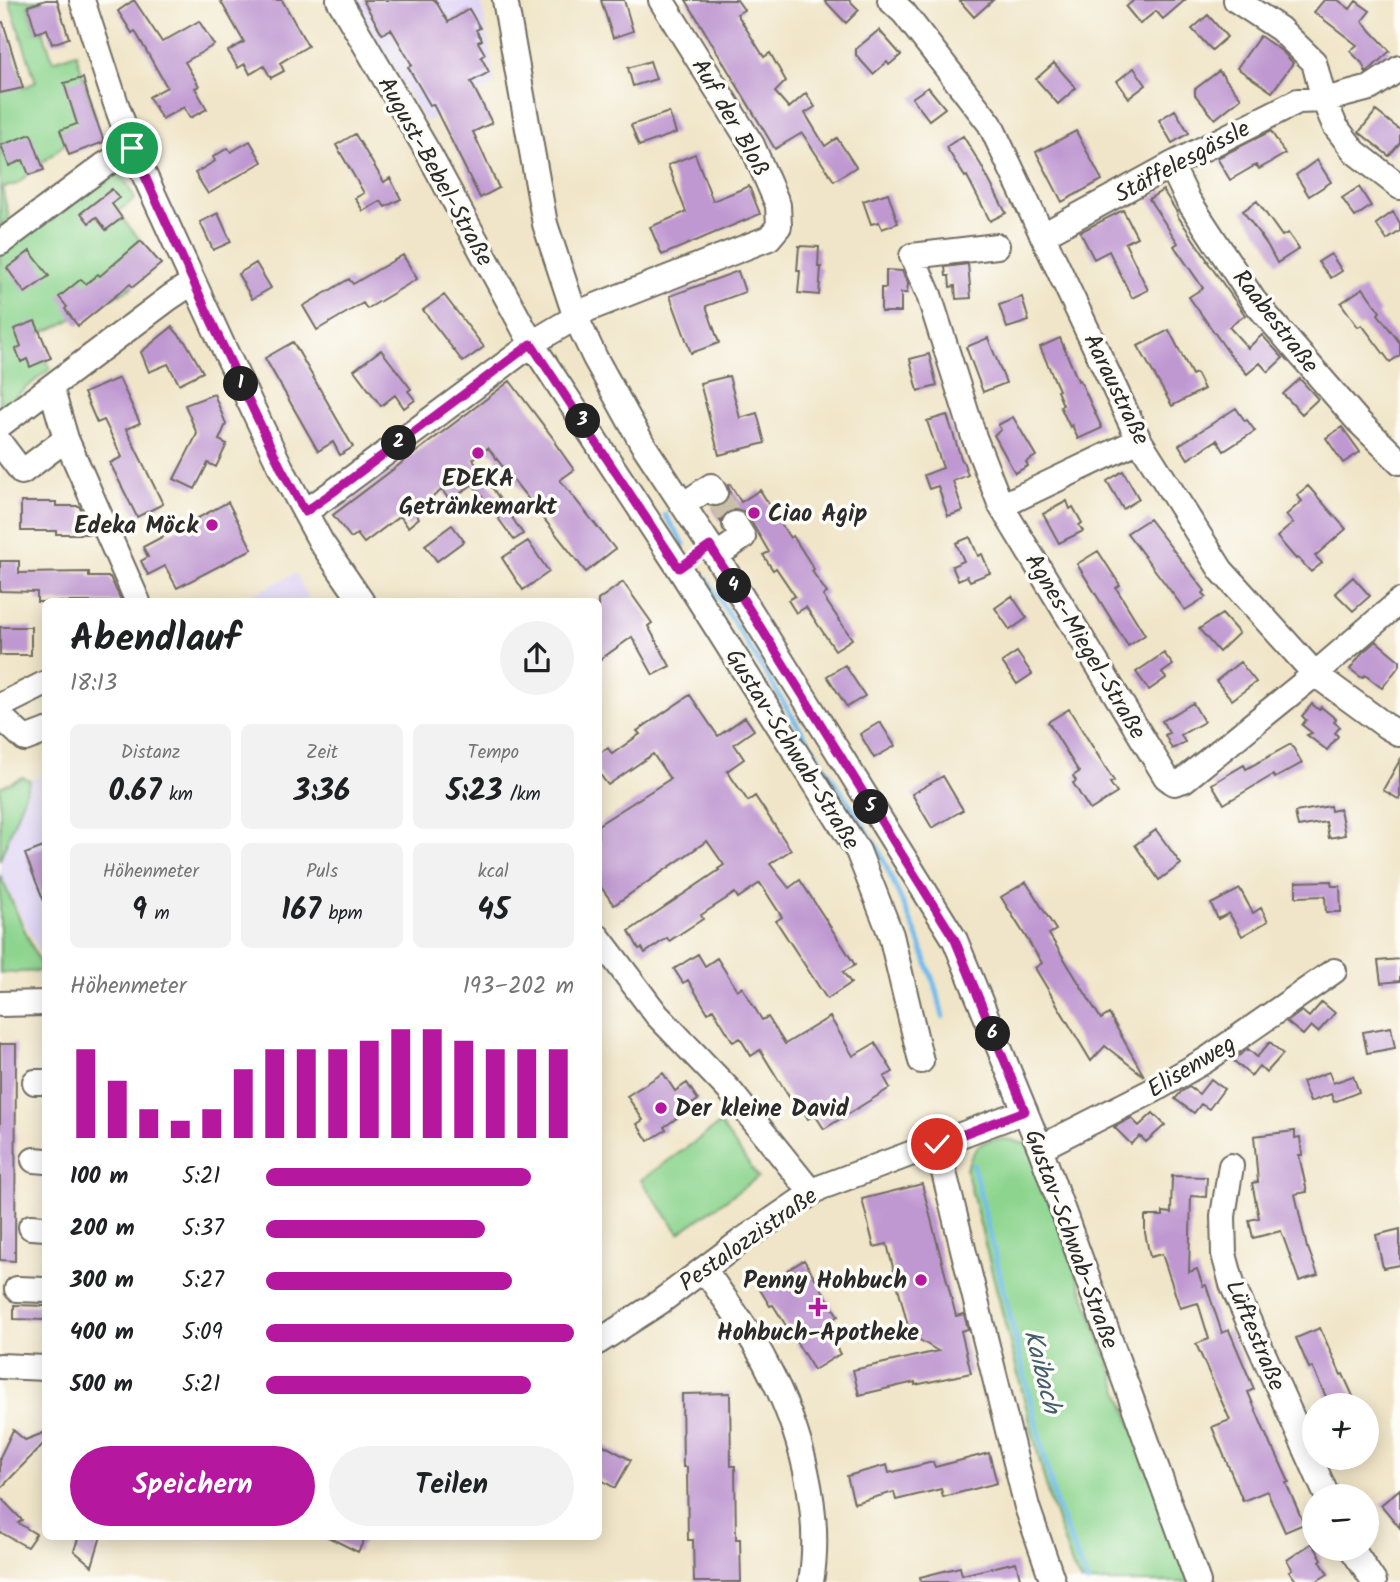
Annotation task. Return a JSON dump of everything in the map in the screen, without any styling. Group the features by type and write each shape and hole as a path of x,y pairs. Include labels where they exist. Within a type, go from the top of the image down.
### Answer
{"street":[{"path":"82,0 132,148 193,282 281,468 321,542 359,598"},
{"name":"August-Bebel-Straße","path":"339,0 429,154 531,344"},
{"name":"Gustav-Schwab-Straße","path":"505,0 545,224 576,318 642,443 713,551 955,940 1041,1148 1198,1582"},
{"name":"Auf der Bloß","path":"305,512 555,328 588,309 769,238 779,226 778,205 752,145 661,0"},
{"name":"Aaraustraße","path":"890,0 904,13 990,124 1139,440 1221,570 1315,674 1400,734"},
{"path":"1236,0 1279,29 1314,62 1324,100 1335,126 1355,152 1400,187"},
{"name":"Stäffelesgässle","path":"1043,235 1171,165 1298,101 1324,100 1370,88 1400,68"},
{"path":"0,243 103,166 132,148"},
{"name":"Raabestraße","path":"1171,165 1188,200 1254,301 1358,421 1400,462"},
{"name":"Agnes-Miegel-Straße","path":"997,246 912,256 929,295 974,437 1001,506 1166,777 1174,783 1184,780 1315,674"},
{"path":"0,425 193,282"},
{"name":"Gustav-Schwab-Straße","path":"531,344 679,568 858,851 891,935 921,1061"},
{"path":"51,387 66,439 136,598"},
{"path":"0,443 22,472 66,439"},
{"path":"1001,506 1139,440"},
{"path":"683,505 711,486 715,493"},
{"path":"679,568 743,537 735,524"},
{"path":"1315,674 1400,601"},
{"path":"0,706 42,685"},
{"path":"0,716 25,740 42,733"},
{"path":"602,942 657,1015 730,1091 811,1192"},
{"name":"Elisenweg","path":"1041,1148 1206,1060 1334,971"},
{"path":"0,1004 42,1003"},
{"name":"Pestalozzistraße","path":"602,1339 660,1302 811,1192 1025,1111"},
{"path":"937,1144 1027,1507 1053,1582"},
{"name":"Lüftestraße","path":"1231,1166 1223,1216 1224,1254 1232,1284 1322,1484"},
{"path":"704,1269 766,1363 790,1416 811,1501 814,1551 811,1582"},
{"path":"17,1289 42,1290"},
{"path":"0,1366 42,1368"},
{"path":"1360,1561 1374,1582"}],"shaded area":[{"path":"353,0 481,0 495,84 425,122"},
{"path":"296,573 308,598 246,598"},
{"path":"42,776 42,956 0,874 0,860 30,780"}],"green space":[{"path":"9,0 43,0 28,6 36,32 43,31 53,61 76,53 96,118 17,184 2,188 9,218 0,227 0,29 8,38 23,88 36,82"},
{"path":"120,171 135,199 117,212 141,241 114,265 133,287 57,327 40,333 45,360 51,368 0,409 0,254"},
{"path":"22,777 30,780 0,860 0,787"},
{"path":"0,875 42,971 0,973"},
{"path":"720,1124 758,1177 679,1233 641,1180"},
{"path":"1008,1139 1029,1145 1189,1582 1081,1582 1073,1568 1049,1498 966,1169 973,1153 981,1144 991,1140"}],"building":[{"path":"46,0 57,0 69,38 52,44 47,29 36,33 28,6"},
{"path":"134,0 162,42 199,21 214,45 185,62 199,86 195,88 207,109 190,118 184,107 162,119 149,97 167,87 135,31 132,33 118,11"},
{"path":"220,0 282,0 308,46 280,63 284,71 271,78 264,66 250,74 245,64 238,68 228,51 244,42"},
{"path":"363,0 435,0 448,22 469,9 480,28 476,30 482,40 478,42 485,54 481,57 489,72 471,82 492,123 473,132 499,188 480,198 433,104 430,105 408,67 412,65 391,29 382,34"},
{"path":"601,0 624,0 633,31 613,38"},
{"path":"686,0 737,0 744,10 737,14 764,57 770,53 786,81 775,92 789,108 806,93 815,107 805,113 825,146 837,138 856,167 834,181 802,133 775,149"},
{"path":"824,0 849,0 859,10 846,23"},
{"path":"959,0 993,0 974,17"},
{"path":"1134,0 1185,0 1163,19 1156,11 1140,24 1126,7"},
{"path":"1324,0 1338,0 1350,9 1356,1 1370,11 1362,21 1390,51 1366,73 1362,63 1350,51 1357,45 1314,12"},
{"path":"1208,15 1227,37 1212,50 1192,29"},
{"path":"3,22 23,88 0,93 0,23"},
{"path":"879,30 901,55 873,74 856,55 856,49"},
{"path":"1260,36 1283,52 1293,63 1272,92 1237,68"},
{"path":"650,61 656,79 633,86 628,68"},
{"path":"1054,63 1076,88 1058,104 1036,79"},
{"path":"1134,68 1146,85 1129,98 1117,81"},
{"path":"1219,71 1241,98 1215,119 1195,95 1195,89"},
{"path":"83,78 104,142 69,155 60,130 77,124 64,83"},
{"path":"928,87 945,108 929,120 912,98"},
{"path":"1175,110 1189,133 1172,143 1159,120"},
{"path":"1376,111 1400,130 1400,143 1389,156 1359,132"},
{"path":"669,112 676,133 639,146 631,125"},
{"path":"1076,131 1102,180 1062,202 1036,152"},
{"path":"1271,131 1285,154 1259,169 1256,165 1230,180 1217,158"},
{"path":"31,134 44,170 29,175 23,160 9,166 1,145"},
{"path":"355,134 384,182 390,178 401,199 385,207 381,201 363,211 355,198 364,193 336,145"},
{"path":"963,136 1006,213 990,221 967,176 965,177 946,147"},
{"path":"250,141 262,162 208,194 195,173 215,161 213,157 228,148 231,152"},
{"path":"695,154 713,201 749,186 760,214 662,255 650,227 686,212 668,165"},
{"path":"1317,160 1331,182 1309,196 1296,175"},
{"path":"1359,187 1371,206 1355,217 1342,198"},
{"path":"112,189 119,198 112,204 122,218 106,230 96,217 89,223 81,213"},
{"path":"1163,190 1207,261 1245,315 1229,327 1248,348 1262,335 1283,358 1268,372 1260,363 1247,374 1189,297 1203,288 1174,246 1178,243 1149,199"},
{"path":"888,193 898,223 882,229 879,222 871,224 863,201"},
{"path":"1257,201 1282,236 1288,233 1299,249 1277,263 1243,211"},
{"path":"1123,210 1137,237 1125,243 1148,290 1132,298 1109,251 1094,259 1080,232"},
{"path":"1393,212 1400,223 1400,231 1387,240 1376,224"},
{"path":"218,213 231,242 213,250 200,222"},
{"path":"141,241 161,264 133,287 130,284 78,326 59,297 81,279 86,284 98,274 100,276"},
{"path":"799,246 819,247 819,295 798,293"},
{"path":"30,251 49,276 25,293 7,268"},
{"path":"1331,254 1342,271 1331,278 1318,262"},
{"path":"403,255 417,279 367,309 363,303 317,330 303,306 349,279 353,284"},
{"path":"256,263 271,288 252,299 238,274"},
{"path":"968,264 971,298 956,299 955,286 950,287 945,267"},
{"path":"886,270 902,271 908,283 907,293 901,293 901,312 881,312 881,288 886,288"},
{"path":"738,271 745,292 706,306 719,343 691,353 670,296"},
{"path":"1363,288 1400,343 1400,355 1390,362 1362,325 1358,327 1341,303"},
{"path":"444,295 484,347 463,362 423,310"},
{"path":"1022,297 1029,321 1007,328 999,305"},
{"path":"35,321 51,358 30,367 27,359 21,362 16,349 21,346 14,329"},
{"path":"172,327 187,344 203,372 179,384 168,364 149,372 141,352"},
{"path":"1169,330 1192,375 1196,373 1204,389 1172,406 1138,346"},
{"path":"988,338 1006,383 983,392 966,347"},
{"path":"1060,338 1102,428 1078,439 1060,406 1063,405 1057,391 1059,390 1040,347"},
{"path":"293,342 353,447 340,455 333,442 318,451 265,358"},
{"path":"381,350 411,389 408,391 415,400 404,408 395,395 381,406 354,370"},
{"path":"929,354 937,386 918,391 910,359"},
{"path":"729,376 740,418 757,413 765,443 719,455 700,383"},
{"path":"119,378 140,423 126,429 163,504 137,517 110,463 122,457 104,420 97,423 84,393"},
{"path":"1300,379 1318,399 1302,414 1283,394"},
{"name":"EDEKA Getränkemarkt","path":"510,381 574,470 560,480 615,549 586,572 488,448 473,459 523,534 514,540 473,484 450,501 442,490 414,511 419,518 408,527 400,516 364,543 357,534 351,538 333,515"},
{"path":"214,394 226,424 219,440 227,444 216,467 208,463 195,489 174,479 197,434 185,405"},
{"path":"1236,408 1255,431 1224,451 1217,440 1188,459 1179,445"},
{"path":"947,415 968,475 953,481 963,511 948,516 938,486 929,489 924,475 943,468 927,421"},
{"path":"1013,417 1036,456 1026,462 1028,466 1015,473 994,435 1001,430 998,425"},
{"path":"1342,427 1360,452 1343,463 1326,438"},
{"path":"1123,471 1139,499 1123,509 1107,481"},
{"path":"730,484 741,502 760,490 790,538 793,536 814,569 812,571 827,593 823,596 852,639 835,650 806,607 796,613 788,600 795,596 776,568 773,570 763,555 769,552 743,511 728,511 722,516 721,522 711,507 722,506 727,501"},
{"path":"1308,486 1346,529 1315,556 1322,563 1311,572 1277,537 1293,523 1286,515 1302,501 1297,495"},
{"path":"1067,501 1082,523 1079,525 1083,531 1059,543 1043,514"},
{"path":"21,502 56,502 56,506 79,506 90,534 21,531"},
{"name":"Edeka Möck","path":"228,502 252,549 177,588 165,566 148,575 141,561 148,557 143,547"},
{"path":"1149,519 1205,591 1203,593 1206,597 1185,610 1127,533"},
{"path":"452,525 464,541 437,561 425,545"},
{"path":"970,537 978,556 982,554 990,573 970,581 967,576 958,580 952,566 964,561 956,543"},
{"path":"528,541 549,572 523,590 502,558"},
{"path":"1098,551 1120,585 1116,588 1145,635 1128,646 1077,564"},
{"path":"0,561 19,561 19,573 89,572 89,577 110,577 120,598 42,598 42,602 37,602 37,592 0,591"},
{"path":"1353,577 1370,596 1353,611 1335,593"},
{"path":"623,582 652,623 648,626 670,666 653,675 632,637 602,658 601,598"},
{"path":"1012,596 1027,618 1010,630 995,608"},
{"path":"1222,614 1239,633 1219,652 1199,629"},
{"path":"0,627 31,627 31,655 0,655"},
{"path":"1376,641 1400,661 1400,665 1382,688 1365,675 1362,678 1350,669"},
{"path":"1017,652 1032,674 1017,684 1002,662"},
{"path":"1164,653 1173,665 1162,673 1166,678 1149,690 1136,672"},
{"path":"1240,662 1256,682 1232,700 1216,681"},
{"path":"845,665 865,696 847,707 827,676"},
{"path":"690,695 718,736 745,717 754,730 734,744 744,759 727,771 748,801 755,796 791,850 770,864 789,888 800,880 855,965 843,972 851,983 827,999 776,921 782,917 760,883 738,898 735,893 701,915 703,919 669,941 667,938 645,953 642,948 639,949 629,931 724,865 707,841 614,905 602,888 602,822 670,779 653,754 608,785 602,777 602,752 608,748 612,754 640,734 637,731"},
{"path":"1193,703 1204,722 1181,735 1185,742 1172,749 1165,735 1169,733 1162,721"},
{"path":"1312,704 1319,710 1321,707 1336,719 1334,722 1340,727 1335,733 1338,736 1327,750 1307,735 1312,733 1302,725 1306,720 1302,716"},
{"path":"1069,709 1114,781 1110,783 1117,793 1090,810 1073,783 1076,781 1073,776 1079,772 1048,722"},
{"path":"880,722 895,746 874,758 860,734"},
{"path":"1291,744 1302,763 1275,778 1273,775 1224,804 1212,784 1244,765 1246,769"},
{"path":"1400,760 1400,800 1383,790"},
{"path":"943,776 963,810 932,828 912,794"},
{"path":"1330,806 1331,811 1340,809 1345,835 1329,838 1326,822 1298,827 1295,812"},
{"path":"1156,830 1181,864 1159,880 1135,845"},
{"path":"42,848 42,896 25,854"},
{"path":"1331,881 1332,886 1340,886 1341,912 1326,912 1325,896 1296,897 1296,882"},
{"path":"1026,882 1056,930 1049,934 1101,1019 1109,1014 1144,1076 1105,1046 1091,1061 1035,968 1042,963 1001,897"},
{"path":"1240,889 1253,913 1261,908 1268,921 1242,936 1229,913 1218,919 1211,904"},
{"path":"698,954 705,966 717,958 737,990 742,987 762,1020 768,1017 785,1044 830,1017 853,1056 875,1043 893,1072 884,1077 890,1088 824,1129 815,1115 808,1119 798,1102 794,1105 760,1050 751,1056 740,1038 733,1042 713,1009 708,1013 688,980 683,983 674,969"},
{"path":"1400,959 1400,981 1381,983 1378,961"},
{"path":"1322,1002 1335,1013 1318,1032 1311,1026 1303,1035 1287,1022 1302,1011 1309,1017"},
{"path":"1391,1027 1395,1048 1367,1053 1363,1032"},
{"path":"1270,1042 1283,1054 1266,1073 1259,1066 1251,1076 1233,1060 1248,1049 1257,1057"},
{"path":"0,1044 16,1044 15,1261 0,1260"},
{"path":"1329,1072 1333,1083 1353,1076 1359,1092 1334,1102 1331,1094 1310,1102 1302,1082"},
{"name":"Der kleine David","path":"663,1073 675,1091 687,1083 698,1100 675,1115 677,1118 664,1127 666,1130 648,1141 637,1124 643,1120 627,1096"},
{"path":"1211,1079 1224,1089 1209,1109 1201,1104 1194,1113 1175,1099 1189,1087 1199,1094"},
{"path":"1153,1113 1165,1125 1146,1142 1140,1136 1131,1144 1114,1127 1131,1118 1139,1126"},
{"path":"1295,1131 1295,1138 1300,1137 1302,1155 1299,1155 1307,1192 1295,1194 1307,1248 1318,1275 1299,1281 1281,1231 1253,1238 1249,1220 1259,1218 1252,1183 1258,1182 1254,1136"},
{"path":"1172,1176 1207,1177 1206,1197 1191,1196 1189,1272 1197,1269 1203,1286 1206,1285 1222,1333 1229,1330 1254,1389 1248,1392 1289,1482 1286,1483 1302,1525 1285,1532 1267,1491 1243,1501 1212,1427 1230,1420 1196,1344 1209,1339 1198,1303 1180,1308 1162,1254 1150,1257 1145,1216 1171,1213"},
{"name":"Penny Hohbuch","path":"922,1184 956,1316 964,1314 968,1329 961,1331 971,1373 859,1395 853,1370 938,1351 910,1334 887,1244 874,1247 862,1199"},
{"path":"1400,1229 1400,1265 1383,1268 1376,1235"},
{"path":"804,1260 838,1316 823,1325 840,1354 814,1370 773,1305 770,1306 759,1288"},
{"path":"14,1305 42,1306 42,1320 14,1319"},
{"path":"1320,1328 1352,1393 1324,1393 1312,1367 1309,1368 1296,1338"},
{"path":"730,1393 731,1466 735,1466 736,1539 740,1539 741,1582 694,1582 693,1540 688,1540 687,1467 683,1467 682,1394"},
{"path":"13,1430 25,1440 42,1434 42,1445 0,1489 0,1457"},
{"path":"602,1444 631,1460 615,1488 602,1480"},
{"path":"989,1453 997,1483 943,1497 941,1489 896,1500 894,1492 854,1503 847,1476 887,1465 889,1473 933,1462 935,1467"},
{"path":"1400,1489 1400,1528 1381,1505"},
{"path":"0,1497 22,1520 18,1523 36,1534 27,1547 0,1532"},
{"path":"78,1540 100,1540 92,1566 74,1551"},
{"path":"334,1540 364,1540 358,1552"},
{"path":"1302,1550 1302,1561 1320,1561 1328,1574 1315,1582 1297,1582 1289,1571 1292,1569 1287,1560"},
{"path":"1016,1562 1021,1582 921,1582 920,1577 960,1567 962,1575"}],"waterway":[{"name":"Kaibach","path":"665,515 684,544"},
{"name":"Kaibach","path":"706,578 878,848 917,935 943,1017"},
{"name":"Kaibach","path":"973,1165 1056,1504 1087,1582"}],"tunnel":[{"path":"715,493 735,524"}],"place":[{"name":"EDEKA Getränkemarkt","path":"478,453"},
{"name":"Ciao Agip","path":"754,513"},
{"name":"Edeka Möck","path":"212,525"},
{"name":"Der kleine David","path":"661,1108"},
{"name":"Penny Hohbuch","path":"921,1280"},
{"name":"Hohbuch-Apotheke","path":"818,1307"}],"route":[{"path":"132,148 221,342 305,512 531,344 679,568 710,546 955,940 1025,1111 937,1144"}]}
